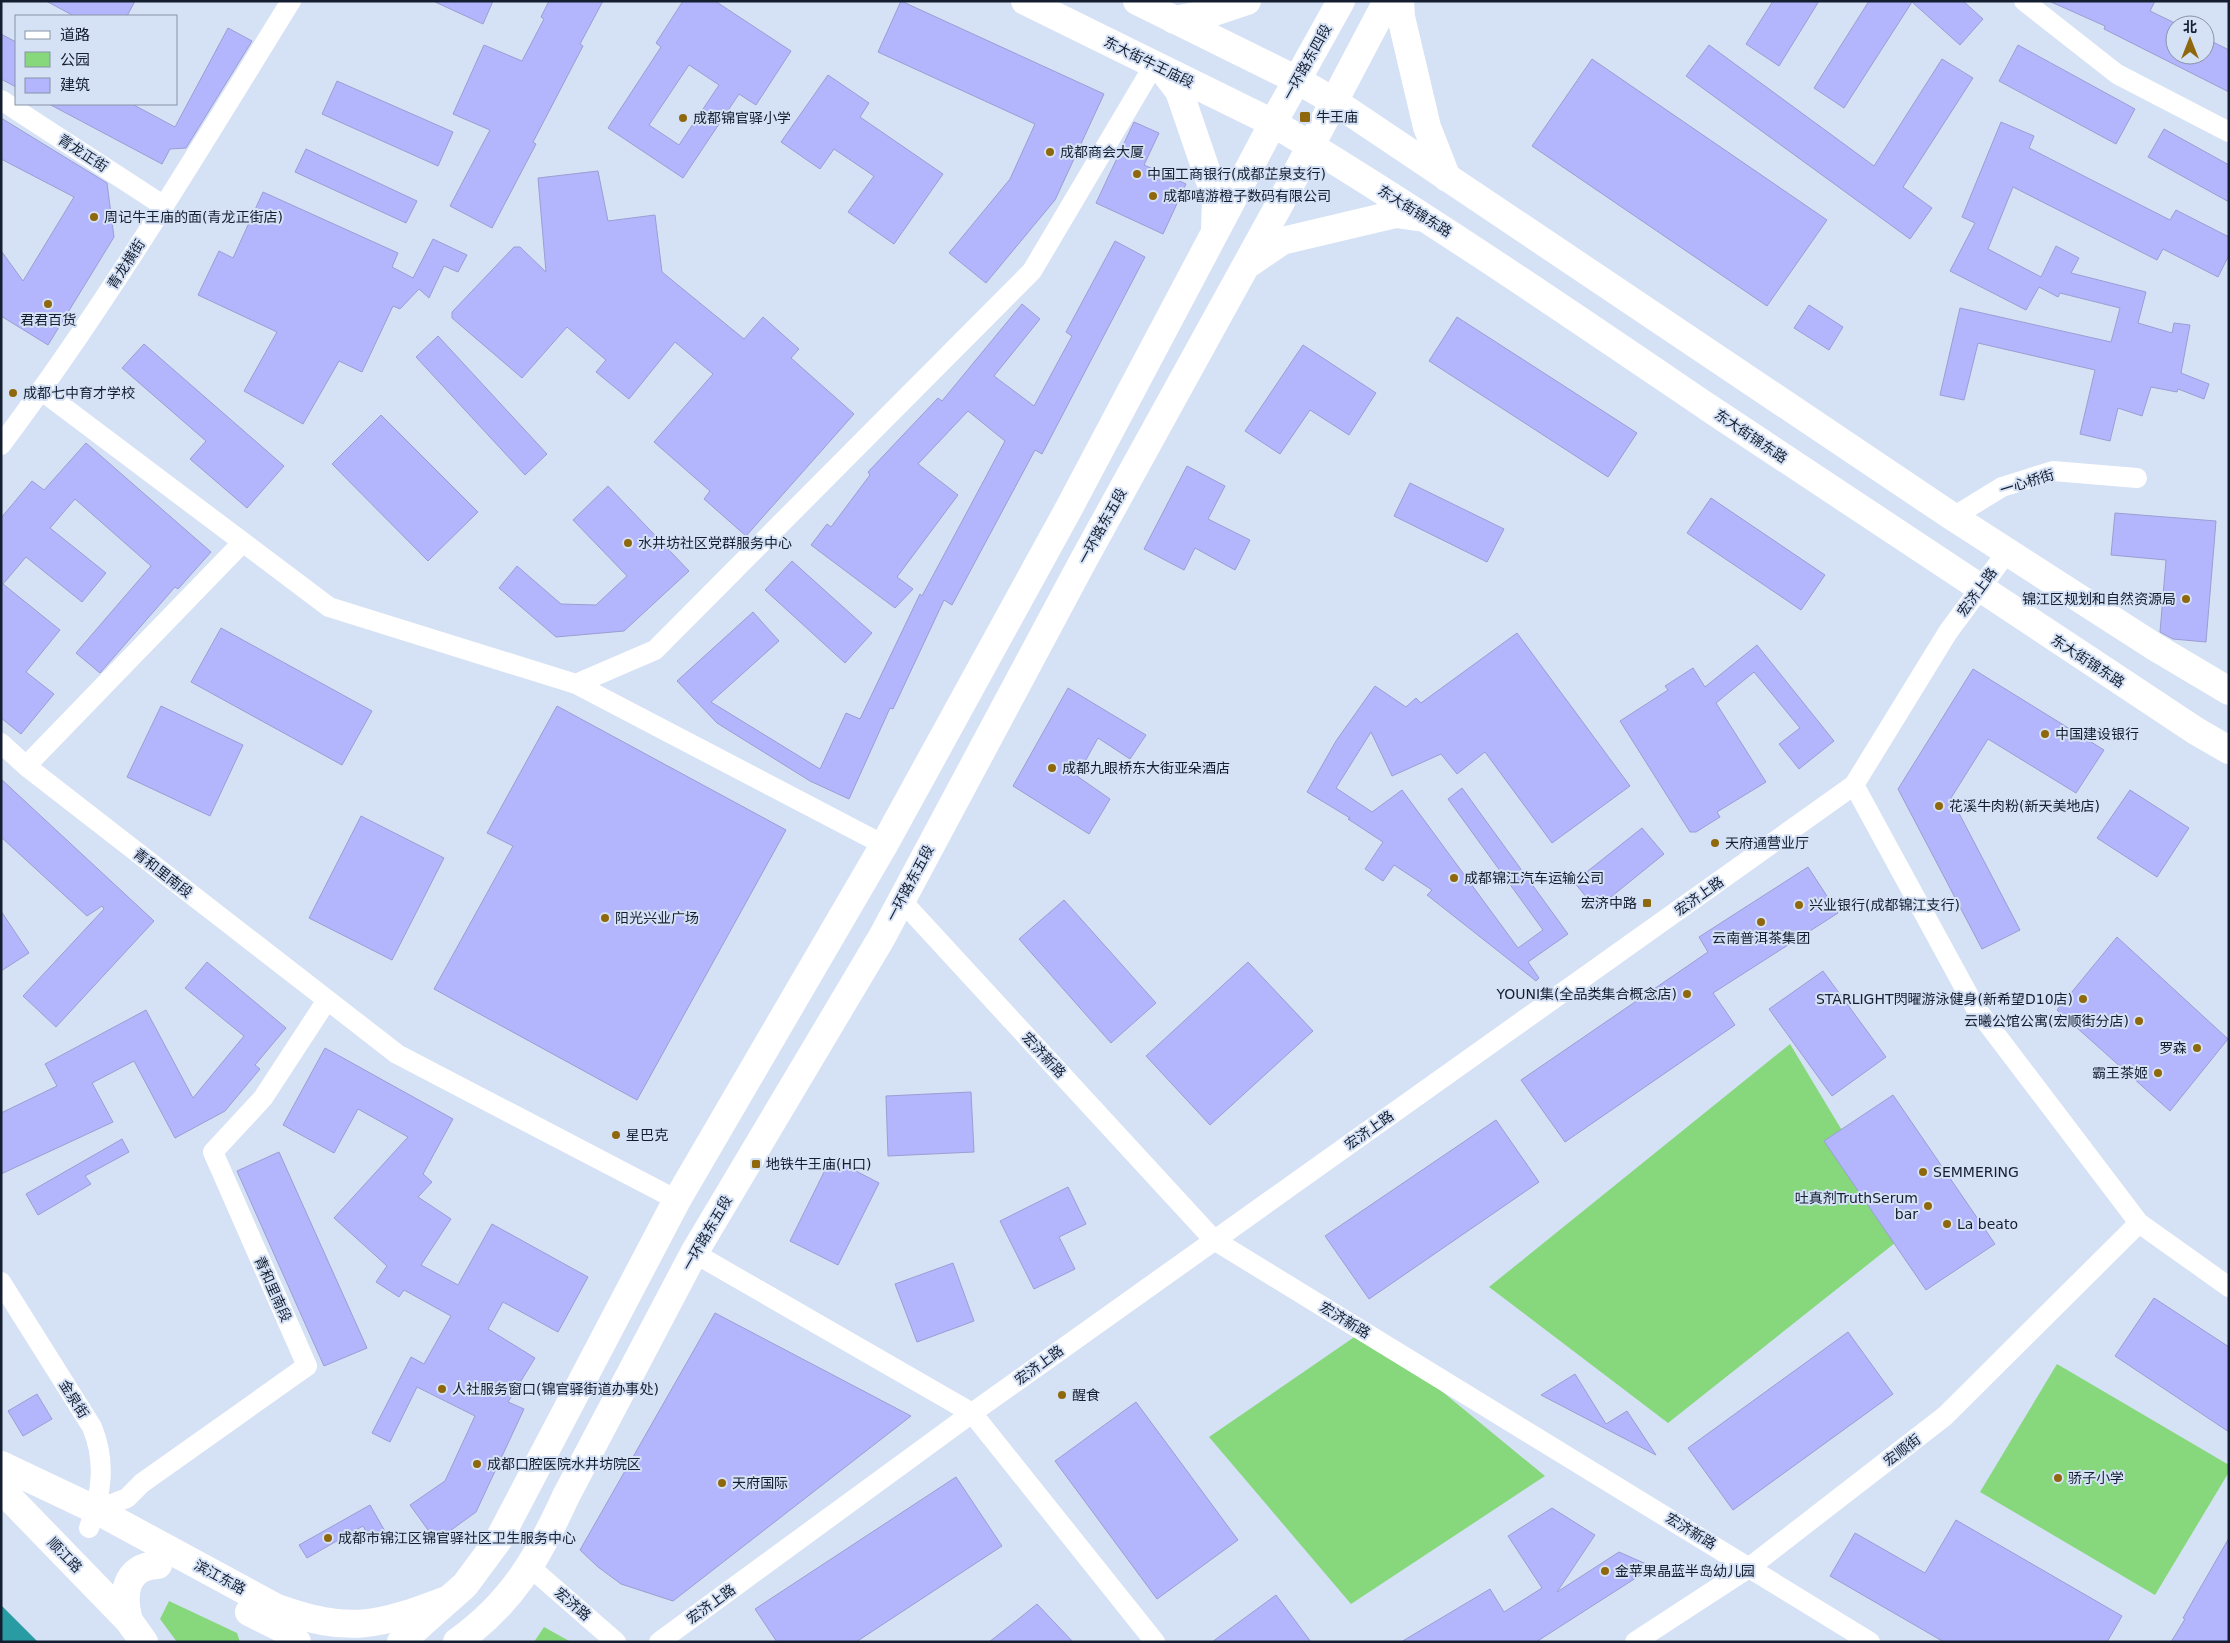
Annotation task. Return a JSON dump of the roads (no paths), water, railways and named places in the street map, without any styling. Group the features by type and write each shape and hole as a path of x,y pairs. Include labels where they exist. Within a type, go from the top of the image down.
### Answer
{"main road":[{"name":"东大街牛王庙段","path":"1025,1 1274,123"},
{"path":"1137,1 1297,80 1335,102 1953,517 2155,648 2229,691"},
{"path":"1174,20 1211,13 1247,1"},
{"name":"一环路东四段","path":"1274,123 1341,1"},
{"path":"1335,102 1387,1"},
{"path":"1400,1 1401,17 1427,127 1447,178"},
{"path":"1158,67 1180,91 1216,199 1215,233"},
{"name":"一环路东五段","path":"464,1638 520,1583 530,1567 694,1253 901,900 1078,570 1335,102"},
{"path":"401,1642 465,1585 499,1539 677,1200 884,845 1068,510 1274,123"},
{"name":"东大街锦东路","path":"1274,123 1426,218 1979,589 2196,731 2229,750"},
{"path":"1246,266 1282,241 1396,214 1426,218"},
{"name":"滨江东路","path":"1,1465 54,1490 93,1519 277,1608 306,1618 334,1623 377,1623 401,1617 452,1598"},
{"path":"1,1481 8,1478 54,1490"},
{"path":"1,1485 45,1504 93,1519 158,1565 280,1628 297,1642"},
{"name":"顺江路","path":"1,1489 132,1635"},
{"path":"1,1515 64,1576 132,1635"},
{"path":"132,1635 124,1603 129,1581 142,1568 158,1565"}],"street":[{"name":"青龙横街","path":"1,445 42,391 164,206 291,1"},
{"path":"2024,1 2117,74 2229,132"},
{"path":"576,684 655,650 1032,271 1158,67"},
{"name":"青龙正街","path":"1,100 164,206"},
{"path":"42,391 329,607 576,684 884,845"},
{"name":"一心桥街","path":"1953,517 2002,487 2053,471 2137,478"},
{"path":"26,766 242,542"},
{"name":"宏济上路","path":"659,1642 972,1413 1854,785 1948,632 2007,552"},
{"name":"青和里南段","path":"1,743 26,766 397,1054 677,1200"},
{"path":"1854,785 1975,1007 2139,1223 2229,1287"},
{"name":"宏济新路","path":"901,900 1214,1240 1750,1566 1870,1642"},
{"name":"青和里南段","path":"93,1519 127,1498 142,1484 307,1366 213,1152 262,1098 327,1000"},
{"name":"宏顺街","path":"1635,1642 1750,1566 1946,1416 2139,1223"},
{"path":"694,1253 972,1413 1155,1642"},
{"name":"金泉街","path":"1,1282 92,1427 102,1462 93,1519"},
{"name":"宏济路","path":"530,1567 616,1642"}],"place":[{"name":"牛王庙","path":"1305,117"},
{"name":"成都锦官驿小学","path":"683,118"},
{"name":"成都商会大厦","path":"1050,152"},
{"name":"中国工商银行(成都芷泉支行)","path":"1137,174"},
{"name":"成都嘻游橙子数码有限公司","path":"1153,196"},
{"name":"周记牛王庙的面(青龙正街店)","path":"94,217"},
{"name":"君君百货","path":"48,304"},
{"name":"成都七中育才学校","path":"13,393"},
{"name":"水井坊社区党群服务中心","path":"628,543"},
{"name":"锦江区规划和自然资源局","path":"2186,599"},
{"name":"中国建设银行","path":"2045,734"},
{"name":"成都九眼桥东大街亚朵酒店","path":"1052,768"},
{"name":"花溪牛肉粉(新天美地店)","path":"1939,806"},
{"name":"天府通营业厅","path":"1715,843"},
{"name":"成都锦江汽车运输公司","path":"1454,878"},
{"name":"宏济中路","path":"1647,903"},
{"name":"兴业银行(成都锦江支行)","path":"1799,905"},
{"name":"阳光兴业广场","path":"605,918"},
{"name":"云南普洱茶集团","path":"1761,922"},
{"name":"YOUNI集(全品类集合概念店)","path":"1687,994"},
{"name":"STARLIGHT閃曜游泳健身(新希望D10店)","path":"2083,999"},
{"name":"云曦公馆公寓(宏顺街分店)","path":"2139,1021"},
{"name":"罗森","path":"2197,1048"},
{"name":"霸王茶姬","path":"2158,1073"},
{"name":"星巴克","path":"616,1135"},
{"name":"地铁牛王庙(H口)","path":"756,1164"},
{"name":"SEMMERING","path":"1923,1172"},
{"name":"吐真剂TruthSerum bar","path":"1928,1206"},
{"name":"La beato","path":"1947,1224"},
{"name":"人社服务窗口(锦官驿街道办事处)","path":"442,1389"},
{"name":"醒食","path":"1062,1395"},
{"name":"成都口腔医院水井坊院区","path":"477,1464"},
{"name":"骄子小学","path":"2058,1478"},
{"name":"天府国际","path":"722,1483"},
{"name":"成都市锦江区锦官驿社区卫生服务中心","path":"328,1538"},
{"name":"金苹果晶蓝半岛幼儿园","path":"1605,1571"}]}
